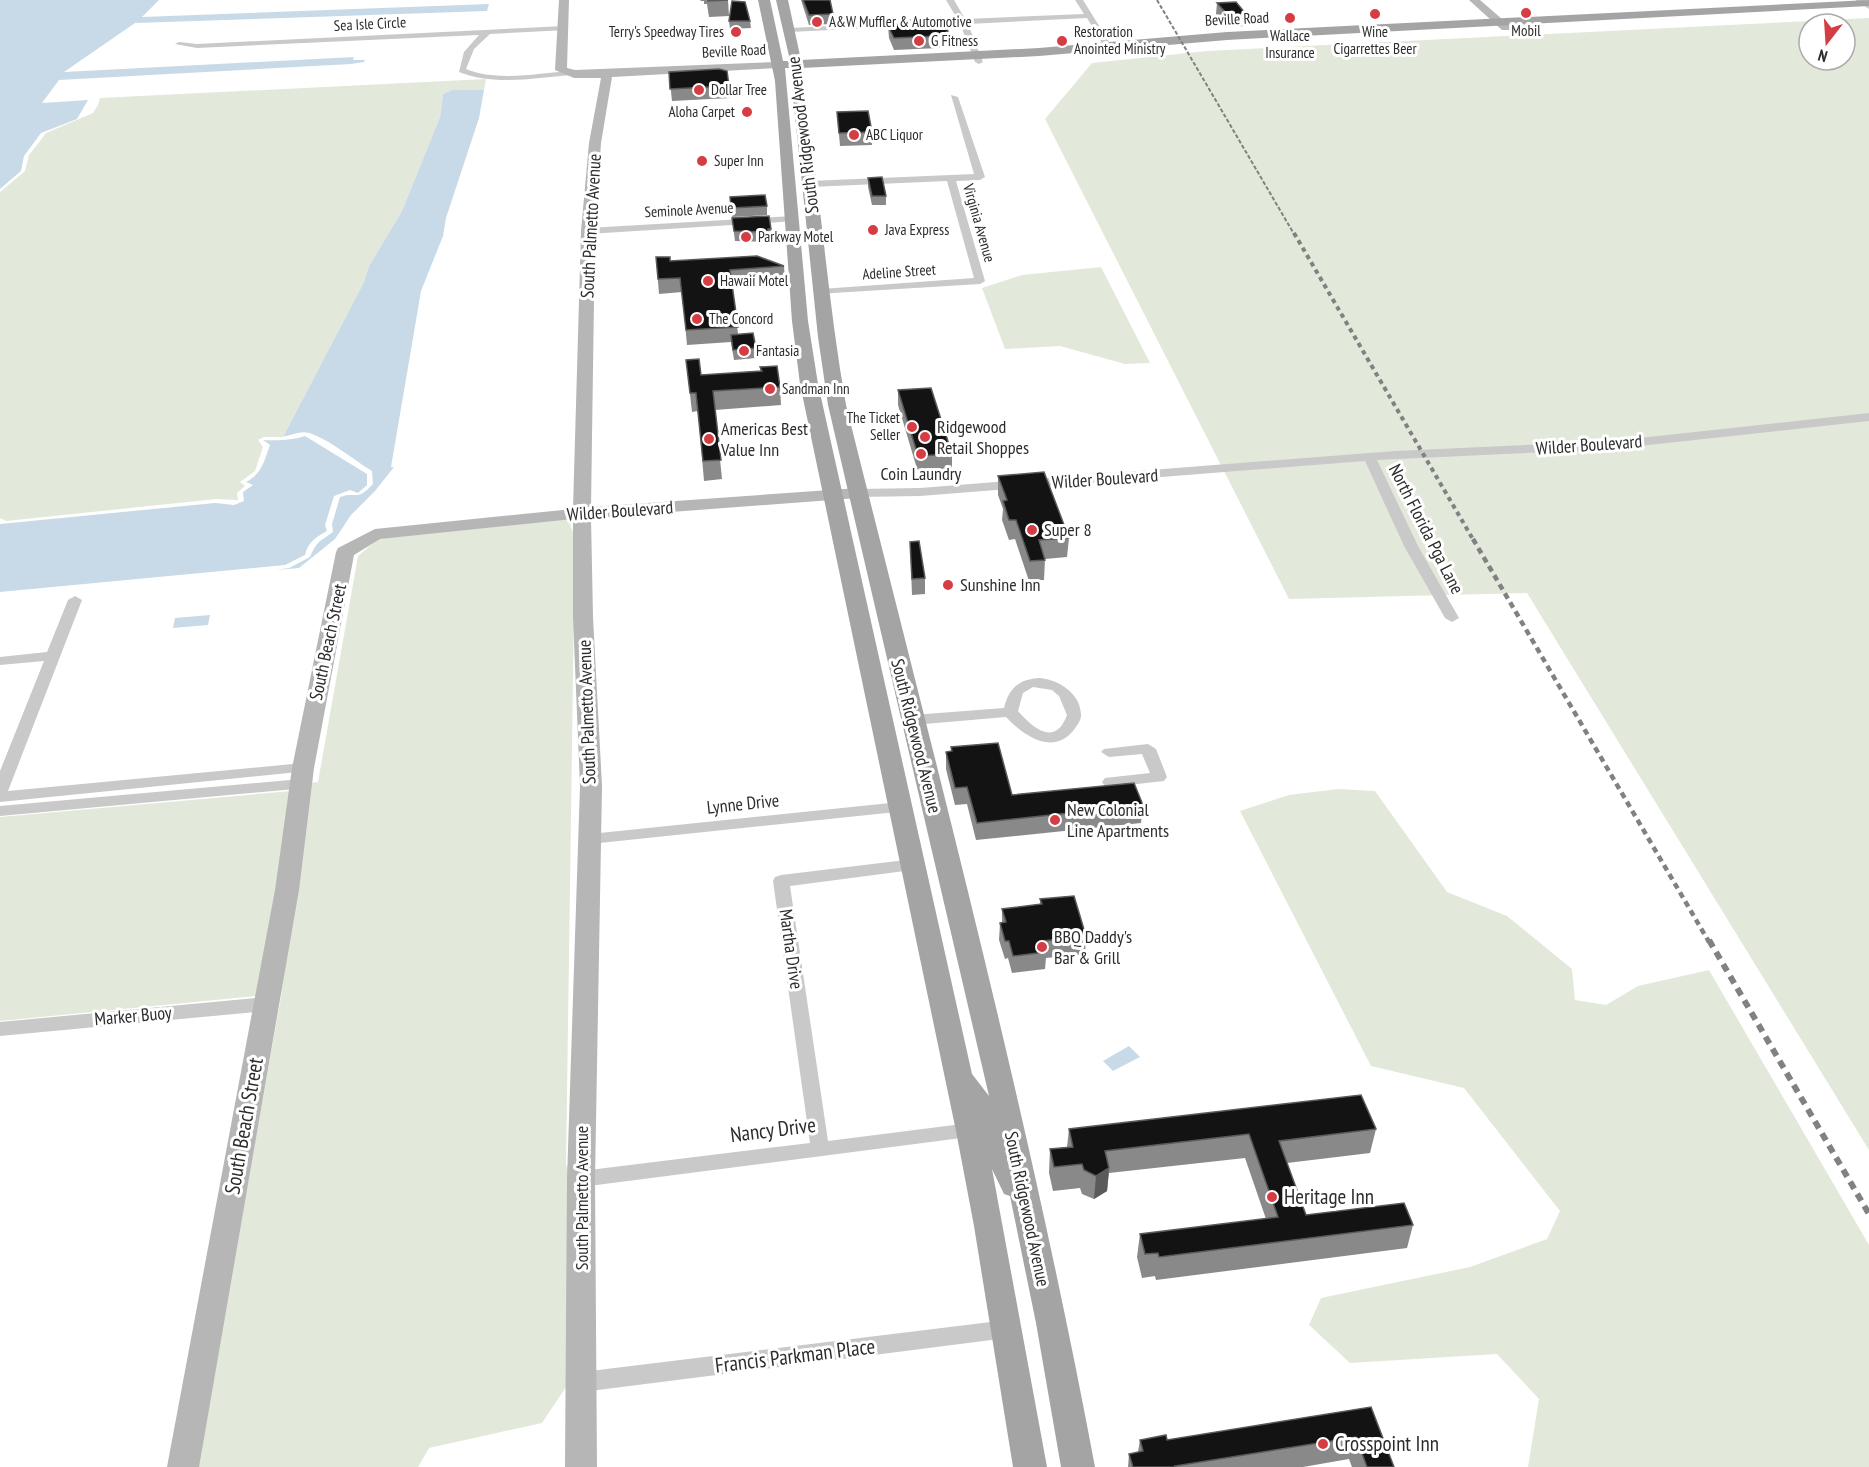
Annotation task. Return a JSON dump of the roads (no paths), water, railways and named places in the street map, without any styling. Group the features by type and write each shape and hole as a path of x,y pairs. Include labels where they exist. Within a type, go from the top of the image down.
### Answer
{"main road":[{"name":"South Ridgewood Avenue","path":"764,0 778,68 809,384 959,1076 1007,1329 1030,1467"},
{"name":"South Ridgewood Avenue","path":"782,0 795,68 820,292 837,405 989,1029 1029,1213 1078,1467"},
{"name":"Beville Road","path":"778,68 978,59 1229,39 1866,4"},
{"path":"788,164 797,166 809,182"},
{"path":"797,273 809,287 820,292"},
{"path":"959,1076 990,1117 1010,1126"},
{"path":"970,1131 982,1132 991,1138 1029,1213"}],"street":[{"path":"564,0 561,70 571,73"},
{"path":"950,0 963,21 978,59"},
{"path":"1079,0 1110,49"},
{"path":"1474,0 1502,25"},
{"path":"789,30 1089,16"},
{"name":"Sea Isle Circle","path":"178,44 197,46 564,28"},
{"path":"489,31 468,51 462,70 465,73 480,77 571,73 607,74"},
{"name":"Beville Road","path":"607,74 778,68"},
{"name":"South Palmetto Avenue","path":"581,1467 581,1179 591,786 583,617 582,513 588,231 595,143 607,74"},
{"name":"Virginia Avenue","path":"954,97 980,177 951,178 980,282"},
{"path":"809,182 951,178"},
{"name":"Seminole Avenue","path":"588,231 793,219"},
{"name":"Adeline Street","path":"820,292 980,282"},
{"name":"Wilder Boulevard","path":"345,552 375,534 582,513 858,493 920,492 1369,458 1612,445 1869,417"},
{"name":"North Florida Pga Lane","path":"1369,458 1411,546 1452,618"},
{"name":"South Beach Street","path":"183,1467 287,890 302,776 345,552"},
{"path":"0,792 75,600"},
{"path":"0,661 53,656"},
{"path":"913,720 1010,712"},
{"path":"1109,752 1148,749 1159,777 1110,782"},
{"path":"0,797 302,776"},
{"path":"0,811 302,776"},
{"name":"Lynne Drive","path":"590,839 900,807"},
{"name":"Martha Drive","path":"820,1148 781,881 914,865"},
{"name":"Marker Buoy","path":"0,1029 266,1004"},
{"name":"Nancy Drive","path":"581,1179 970,1131"},
{"name":"Francis Parkman Place","path":"582,1382 1007,1329"}],"water":[{"path":"0,0 159,0 142,17 489,4 487,11 135,23 64,72 354,57 353,60 365,60 351,64 59,80 42,103 88,100 77,119 41,133 24,156 21,171 0,189"},
{"path":"452,90 484,90 479,118 446,218 443,236 421,291 391,467 394,467 375,491 351,515 335,539 299,568 276,570 289,568 310,557 319,542 333,532 332,524 340,497 363,493 373,484 372,471 325,440 305,432 283,437 364,282 369,266 402,211 440,117 443,94"},
{"path":"305,436 367,474 367,485 358,493 350,490 334,496 325,525 327,531 313,540 305,555 285,565 0,592 0,524 215,503 234,505 244,501 243,492 253,485 246,482 256,475 264,462 270,445 263,440 285,440"},
{"path":"210,615 208,625 173,628 175,618"},
{"path":"1129,1046 1140,1057 1113,1071 1103,1061"}],"railway":[{"path":"1157,0 1294,234"},
{"path":"1294,233 1474,541"},
{"path":"1473,539 1709,942"},
{"path":"1709,940 1869,1214"}],"place":[{"name":"Mobil","path":"1526,13"},
{"name":"Wine Cigarrettes Beer","path":"1375,14"},
{"name":"Wallace Insurance","path":"1290,18"},
{"name":"A&W Muffler & Automotive","path":"817,22"},
{"name":"Terry's Speedway Tires","path":"736,32"},
{"name":"G Fitness","path":"919,41"},
{"name":"Restoration Anointed Ministry","path":"1062,41"},
{"name":"Dollar Tree","path":"699,90"},
{"name":"Aloha Carpet","path":"747,112"},
{"name":"ABC Liquor","path":"854,135"},
{"name":"Super Inn","path":"702,161"},
{"name":"Java Express","path":"873,230"},
{"name":"Parkway Motel","path":"746,237"},
{"name":"Hawaii Motel","path":"708,281"},
{"name":"The Concord","path":"697,319"},
{"name":"Fantasia","path":"744,351"},
{"name":"Sandman Inn","path":"770,389"},
{"name":"The Ticket Seller","path":"912,427"},
{"name":"Ridgewood Retail Shoppes","path":"925,437"},
{"name":"Americas Best Value Inn","path":"709,439"},
{"name":"Coin Laundry","path":"921,454"},
{"name":"Super 8","path":"1032,530"},
{"name":"Sunshine Inn","path":"948,585"},
{"name":"New Colonial Line Apartments","path":"1055,820"},
{"name":"BBQ Daddy's Bar & Grill","path":"1042,947"},
{"name":"Heritage Inn","path":"1272,1197"},
{"name":"Crosspoint Inn","path":"1323,1444"}]}
